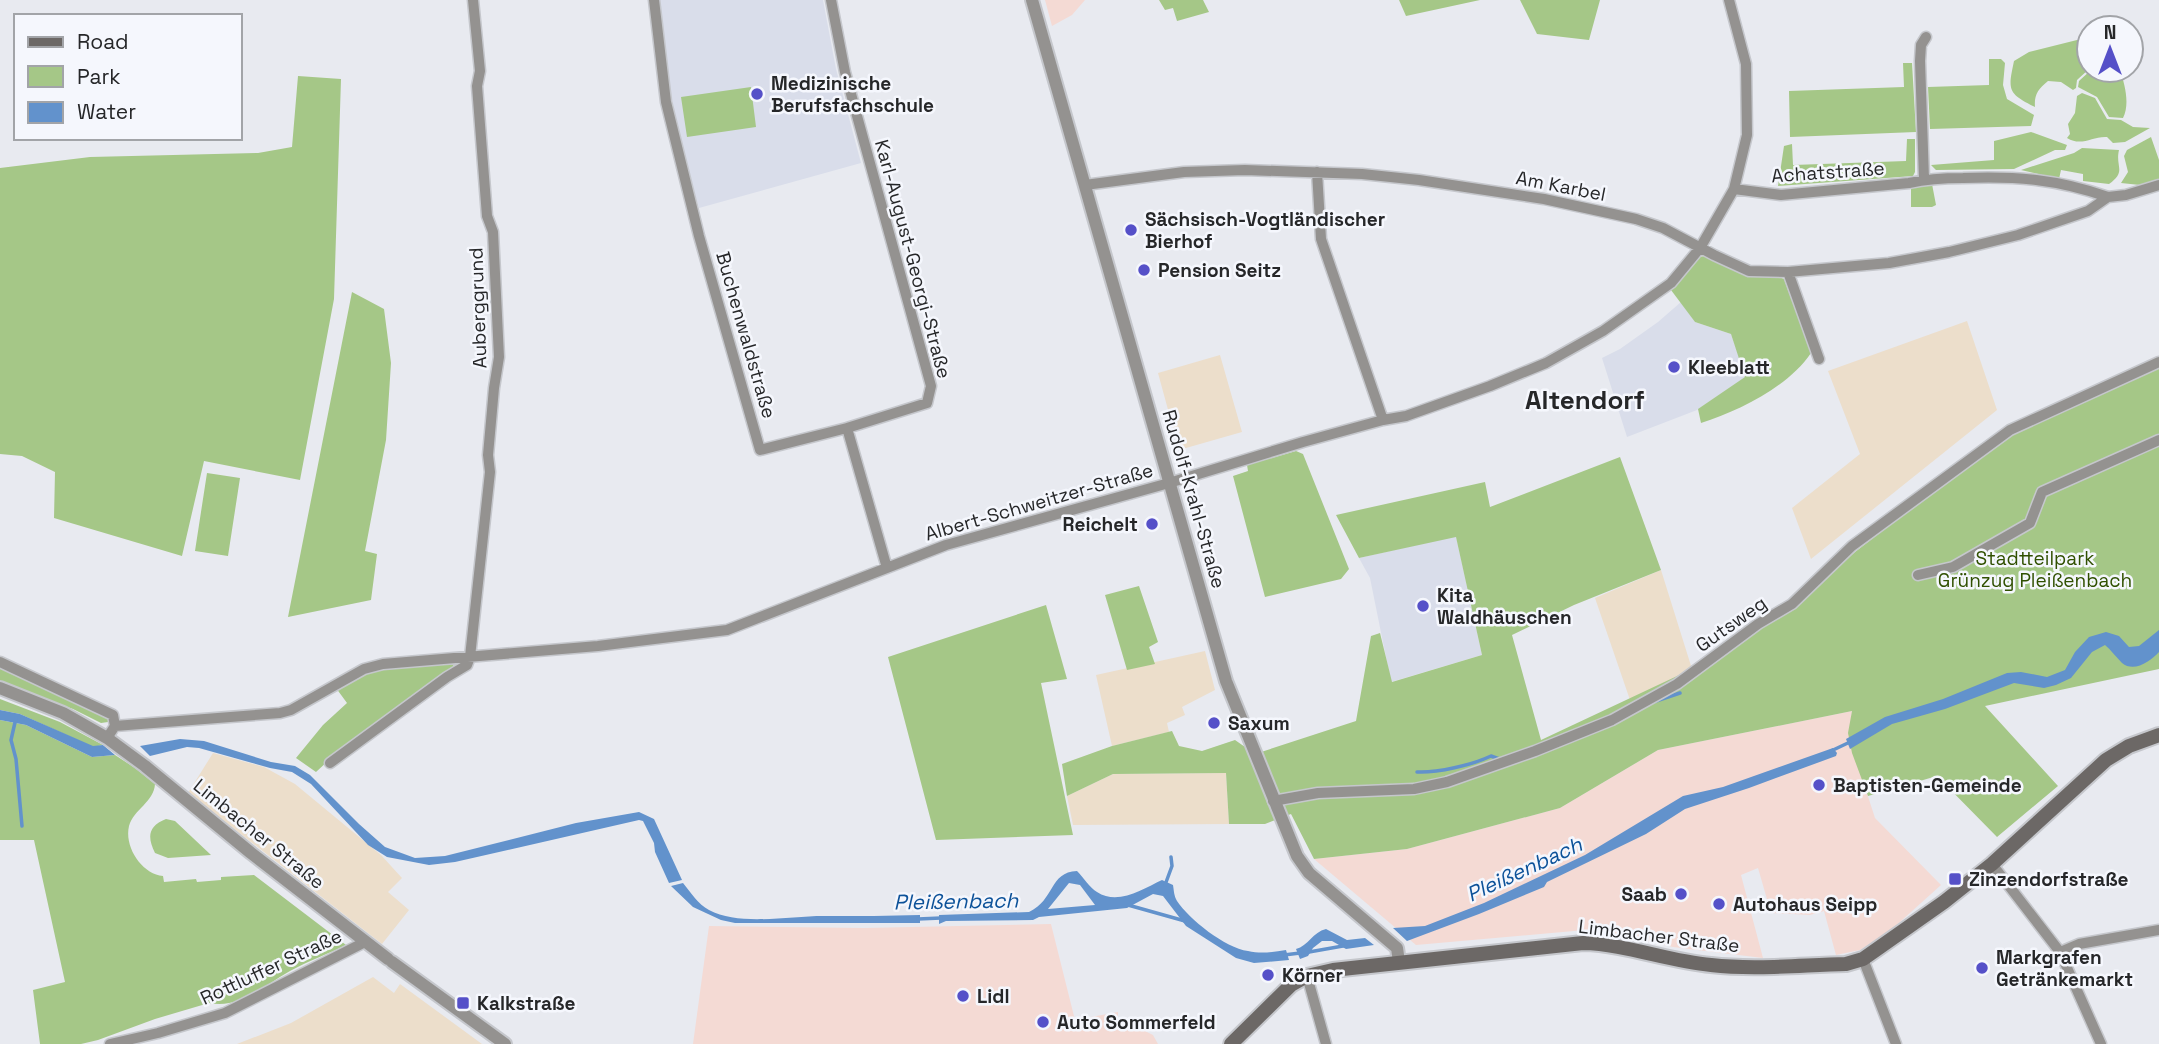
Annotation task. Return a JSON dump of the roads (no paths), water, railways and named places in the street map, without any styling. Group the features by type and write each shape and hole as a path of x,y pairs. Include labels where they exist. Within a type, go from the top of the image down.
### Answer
{"main road":[{"name":"Limbacher Straße","path":"1231,1044 1291,985 1307,976 1398,955 1583,943 1609,945 1671,959 1723,966 1846,964 1863,959 1902,934 1992,864 2106,760 2129,746 2159,735"}],"street":[{"name":"Auberggrund","path":"470,657 490,472 488,455 499,357 493,232 487,216 477,86 480,71 473,0"},
{"name":"Buchenwaldstraße","path":"654,0 666,102 699,236 760,450 847,428"},
{"name":"Karl-August-Georgi-Straße","path":"831,0 854,108 931,386 927,403 847,428"},
{"name":"Rudolf-Krahl-Straße","path":"1032,0 1226,681 1297,856 1309,873 1375,929 1398,955"},
{"name":"Albert-Schweitzer-Straße","path":"470,657 662,640 727,630 946,545 1383,420 1406,416 1490,386 1557,357 1603,331 1671,283 1700,248 1734,189 1747,135 1746,62 1729,0"},
{"path":"1924,180 1920,61 1921,45 1926,37"},
{"name":"Am Karbel","path":"1085,185 1184,172 1245,170 1317,172 1419,180 1544,200 1636,219 1663,228 1749,271 1787,272 1889,263 1941,254 2018,234 2088,211 2108,197 2126,195 2159,185"},
{"path":"1317,172 1321,239 1383,420"},
{"name":"Achatstraße","path":"1734,189 1781,195 1924,180 2028,177 2081,188 2108,197"},
{"path":"1787,272 1819,359"},
{"name":"Gutsweg","path":"1273,801 1318,793 1414,789 1447,782 1612,720 1677,684 1758,624 1792,604 1852,546 2010,430 2159,362"},
{"path":"847,428 887,568"},
{"path":"1918,575 1952,567 2030,523 2042,492 2159,440"},
{"path":"115,726 280,713 291,710 364,669 409,661 470,657 467,665 330,763"},
{"path":"0,662 113,715 115,726 107,738"},
{"name":"Limbacher Straße","path":"0,688 63,713 107,738 365,942 505,1044"},
{"path":"1992,864 2060,952 2101,1044"},
{"path":"2060,952 2079,944 2159,929"},
{"name":"Rottluffer Straße","path":"110,1044 225,1013 365,942"},
{"path":"1863,959 1896,1044"},
{"path":"1307,976 1326,1044"}],"water":[{"path":"2159,630 2159,652 2142,665 2127,666 2105,645 2092,652 2071,678 2056,685 2044,688 2014,683 1945,709 1892,724 1850,749 1846,739 1885,717 1943,699 2007,673 2021,672 2047,677 2065,670 2075,652 2089,637 2106,632 2119,636 2129,647 2139,646"},
{"path":"0,710 20,714 93,746 103,745 115,755 92,757 26,725 0,720"},
{"path":"180,739 204,741 271,762 295,766 310,775 385,847 415,858 445,856 576,823 639,812 654,819 682,880 669,883 655,852 654,843 643,821 639,820 455,862 429,865 387,857 368,845 311,784 292,772 199,748 187,747 150,756 140,746"},
{"path":"1833,748 1836,756 1685,809 1646,834 1547,882 1544,887 1479,914 1407,941 1393,928 1425,926 1484,903 1585,855 1683,796 1723,787"},
{"path":"1077,871 1094,890 1113,897 1130,895 1162,880 1173,885 1177,901 1190,916 1219,939 1239,949 1253,952 1286,950 1289,960 1254,963 1236,958 1186,926 1163,896 1153,894 1127,908 1039,917 1033,920 946,921 939,924 939,915 1029,912 1044,901 1061,876","holes":["1069,883 1080,885 1095,905 1048,909"]},
{"path":"683,883 705,908 736,918 920,915 920,923 735,923 721,920 693,907 671,886"},
{"path":"1326,929 1347,940 1365,938 1374,945 1346,949 1332,941 1322,941 1308,956 1300,959 1296,949"}],"waterway":[{"path":"1653,702 1680,693"},
{"path":"16,718 11,740 16,759 22,826"},
{"name":"Pleißenbach","path":"1831,751 1850,742"},
{"path":"1417,772 1454,768 1491,756 1502,760"},
{"path":"1165,885 1172,866 1171,857"},
{"path":"1128,905 1185,921"},
{"name":"Pleißenbach","path":"918,919 941,918"},
{"path":"1309,952 1343,946"},
{"name":"Pleißenbach","path":"1284,955 1300,953"}],"place":[{"name":"Medizinische Berufsfachschule","path":"757,94"},
{"name":"Sächsisch-Vogtländischer Bierhof","path":"1131,230"},
{"name":"Pension Seitz","path":"1144,270"},
{"name":"Kleeblatt","path":"1674,367"},
{"name":"Reichelt","path":"1152,524"},
{"name":"Kita Waldhäuschen","path":"1423,606"},
{"name":"Saxum","path":"1214,723"},
{"name":"Baptisten-Gemeinde","path":"1819,785"},
{"name":"Zinzendorfstraße","path":"1955,879"},
{"name":"Saab","path":"1681,894"},
{"name":"Autohaus Seipp","path":"1719,904"},
{"name":"Markgrafen Getränkemarkt","path":"1982,968"},
{"name":"Körner","path":"1268,975"},
{"name":"Lidl","path":"963,996"},
{"name":"Kalkstraße","path":"463,1003"},
{"name":"Auto Sommerfeld","path":"1043,1022"}],"district":[{"name":"Altendorf","path":"1585,400"}],"park label":[{"name":"Stadtteilpark Grünzug Pleißenbach","path":"2035,569"}]}
